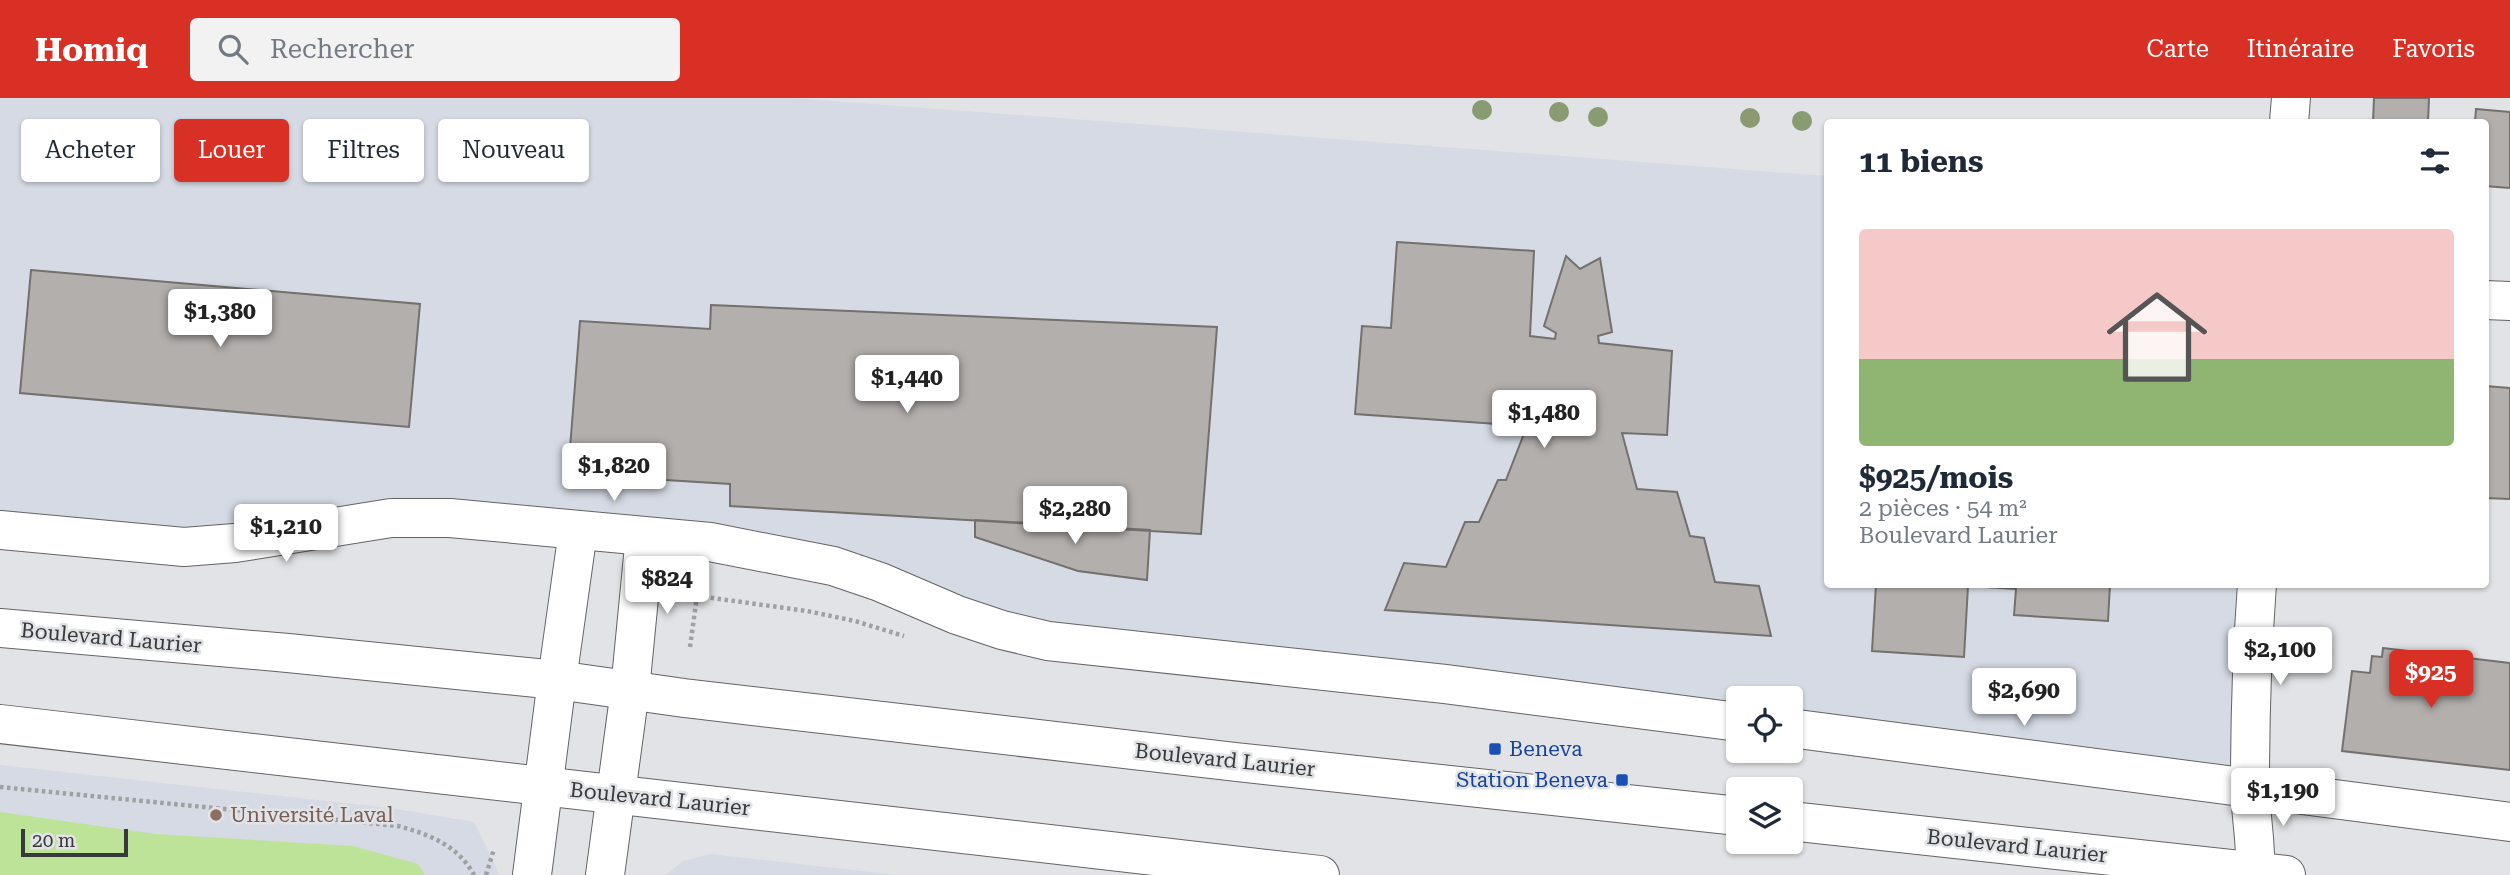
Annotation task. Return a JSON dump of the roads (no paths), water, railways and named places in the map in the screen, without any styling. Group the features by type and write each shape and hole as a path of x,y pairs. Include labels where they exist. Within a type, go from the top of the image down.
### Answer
{"main road":[{"path":"2289,119 2291,98"},
{"path":"2489,300 2510,301"},
{"path":"0,530 184,547 235,543 391,518 450,518 710,542 833,566 880,582 957,615 1002,630 1048,640 1432,683 1726,720"},
{"path":"533,875 542,786 578,531"},
{"path":"605,875 630,690 645,536"},
{"path":"2257,588 2251,672 2250,788 2266,874"},
{"name":"Boulevard Laurier","path":"0,628 557,680 684,698 1236,762 1726,815"},
{"name":"Boulevard Laurier","path":"0,724 1320,875"},
{"path":"1803,731 2510,822"},
{"name":"Boulevard Laurier","path":"1803,822 2266,874"}],"place":[{"name":"Beneva","path":"1495,749"},
{"name":"Station Beneva","path":"1622,780"},
{"name":"Université Laval","path":"216,815"}]}
